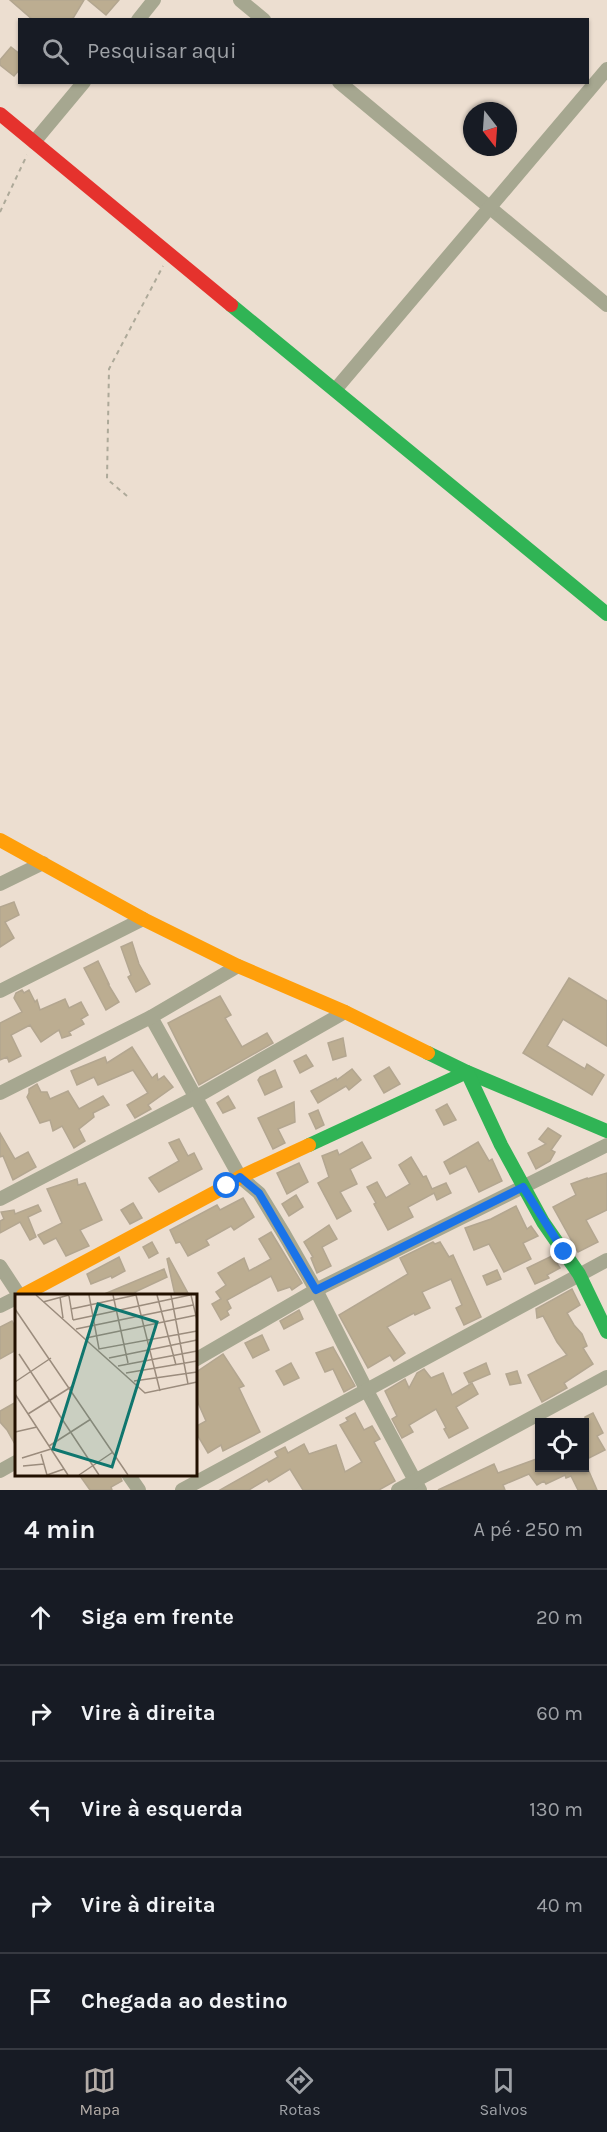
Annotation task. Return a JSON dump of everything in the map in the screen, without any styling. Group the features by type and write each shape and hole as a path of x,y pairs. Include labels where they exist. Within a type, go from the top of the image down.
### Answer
{"street":[{"path":"140,18 154,0"},
{"path":"240,0 262,18"},
{"path":"335,390 607,69"},
{"path":"34,142 82,84"},
{"path":"341,84 607,305"},
{"path":"0,114 607,614"},
{"path":"0,840 143,919 238,966 345,1012 467,1071 607,1131"},
{"path":"0,884 43,863"},
{"path":"0,991 143,919"},
{"path":"0,1093 151,1017 238,966"},
{"path":"0,1199 196,1097 345,1012"},
{"path":"151,1017 240,1177 259,1193 316,1290 418,1485"},
{"path":"23,1294 240,1177 467,1071"},
{"path":"467,1071 523,1187 543,1222 579,1274 607,1332"},
{"path":"196,1359 316,1290 607,1145"},
{"path":"182,1490 607,1260"},
{"path":"0,1266 18,1294"},
{"path":"0,1306 15,1298"},
{"path":"398,1490 418,1485 607,1377"},
{"path":"0,1471 15,1463"},
{"path":"129,1475 139,1490"}],"path":[{"path":"0,212 34,142"},
{"path":"127,496 107,479 109,369 170,254"}],"building":[{"path":"10,0 84,0 73,18 31,18"},
{"path":"88,0 119,0 106,15"},
{"path":"11,47 18,52 18,71 14,76 0,65 0,60"},
{"path":"14,902 19,915 5,922 14,938 0,947 0,907"},
{"path":"132,942 139,964 150,984 136,992 128,977 131,975 121,947"},
{"path":"98,961 119,1002 106,1010 84,968"},
{"path":"569,978 607,1001 607,1046 563,1019 547,1046 585,1069 587,1064 604,1075 592,1095 523,1053"},
{"path":"22,990 24,993 29,990 35,1002 37,1000 40,1010 65,999 69,1008 81,1002 88,1015 81,1019 84,1024 69,1032 71,1035 62,1038 59,1030 41,1042 30,1025 11,1035 21,1056 9,1062 7,1057 0,1060 0,1023 22,1012 14,998 16,993"},
{"path":"220,996 231,1015 225,1018 242,1047 267,1033 273,1043 199,1085 168,1023"},
{"path":"343,1038 346,1056 333,1060 328,1043"},
{"path":"132,1047 152,1078 157,1074 158,1080 164,1076 173,1087 148,1105 151,1109 135,1118 127,1105 148,1093 133,1070 98,1085 94,1077 77,1085 71,1071 105,1057 107,1063"},
{"path":"306,1055 313,1066 300,1073 294,1061"},
{"path":"389,1067 400,1084 384,1093 374,1076"},
{"path":"352,1069 361,1080 349,1090 346,1086 318,1103 311,1091 336,1078 337,1080"},
{"path":"275,1070 282,1087 265,1095 258,1080"},
{"path":"37,1084 41,1092 47,1092 50,1099 68,1091 79,1109 103,1096 109,1105 93,1113 94,1117 79,1129 85,1141 74,1148 62,1126 53,1131 50,1120 40,1123 27,1097 29,1089"},
{"path":"228,1096 235,1108 223,1113 217,1103"},
{"path":"294,1102 295,1122 278,1129 285,1143 273,1149 258,1118"},
{"path":"447,1104 456,1120 444,1125 436,1110"},
{"path":"318,1110 324,1125 316,1129 309,1114"},
{"path":"548,1128 561,1136 551,1150 555,1152 550,1161 536,1169 528,1153 546,1144 539,1139"},
{"path":"0,1133 15,1159 28,1152 36,1167 13,1180 3,1156 0,1157"},
{"path":"179,1139 188,1156 194,1153 202,1169 159,1192 149,1178 179,1161 169,1143"},
{"path":"362,1142 371,1158 350,1169 357,1184 340,1192 351,1211 337,1219 318,1183 329,1177 322,1156 337,1150 339,1155"},
{"path":"478,1142 489,1161 492,1159 502,1181 479,1192 466,1166 450,1174 444,1162"},
{"path":"411,1157 423,1177 426,1176 432,1189 446,1183 451,1193 437,1200 434,1193 408,1207 413,1217 388,1230 367,1187 377,1182 386,1198 410,1184 399,1165"},
{"path":"299,1163 308,1182 287,1194 277,1173"},
{"path":"607,1173 607,1210 586,1220 598,1242 578,1252 553,1207 576,1195 571,1184"},
{"path":"77,1179 78,1185 85,1183 102,1220 80,1230 89,1246 66,1256 56,1238 44,1244 38,1235 62,1223 47,1189"},
{"path":"296,1195 303,1207 289,1216 282,1204"},
{"path":"243,1198 254,1217 234,1230 231,1226 206,1240 209,1245 188,1256 180,1242 176,1243 170,1230 217,1205 220,1210"},
{"path":"133,1203 142,1218 130,1224 121,1210"},
{"path":"38,1205 41,1211 28,1217 36,1237 30,1240 20,1222 0,1233 0,1221 4,1219 1,1212 14,1210 15,1214"},
{"path":"516,1206 527,1229 531,1226 538,1236 523,1243 531,1259 504,1272 489,1244 474,1250 465,1228 491,1219"},
{"path":"329,1225 337,1239 322,1247 331,1266 317,1273 311,1258 313,1257 304,1242"},
{"path":"271,1232 302,1283 292,1290 290,1287 278,1291 271,1276 227,1300 231,1308 227,1311 229,1315 221,1320 212,1304 221,1299 216,1292 226,1285 218,1273 244,1258 249,1271 271,1259 259,1239"},
{"path":"152,1242 158,1253 149,1258 143,1247"},
{"path":"433,1242 435,1244 440,1242 449,1257 453,1255 481,1317 464,1325 456,1308 462,1305 451,1279 422,1292 430,1308 415,1315 414,1313 387,1327 405,1353 394,1361 390,1355 368,1368 339,1315 408,1274 400,1258"},
{"path":"552,1256 560,1268 547,1275 549,1278 535,1284 527,1268"},
{"path":"119,1257 125,1271 112,1278 111,1276 91,1284 87,1274"},
{"path":"169,1258 188,1294 175,1294 167,1259"},
{"path":"164,1269 167,1277 135,1292 136,1294 104,1294"},
{"path":"497,1270 501,1279 487,1285 483,1276"},
{"path":"572,1289 580,1305 567,1313 582,1334 587,1346 583,1348 593,1364 564,1383 567,1388 542,1402 528,1375 567,1355 543,1316 537,1318 536,1309"},
{"path":"299,1310 303,1319 284,1329 280,1321"},
{"path":"12,1321 15,1326 15,1351 0,1359 0,1327"},
{"path":"262,1335 269,1350 253,1358 245,1343"},
{"path":"333,1347 355,1386 344,1392 333,1369 325,1372 316,1353"},
{"path":"223,1354 244,1386 239,1388 260,1432 223,1451 221,1445 208,1453 196,1433 196,1426 206,1421 196,1398 196,1372"},
{"path":"291,1363 299,1378 284,1385 276,1371"},
{"path":"486,1363 490,1374 469,1383 464,1373"},
{"path":"424,1369 431,1378 443,1373 452,1395 472,1383 478,1394 456,1407 468,1428 449,1438 436,1409 409,1425 413,1432 402,1438 392,1419 397,1416 385,1391 405,1379 409,1388 417,1373"},
{"path":"517,1371 521,1383 510,1385 506,1374"},
{"path":"15,1403 15,1444 0,1422 0,1411"},
{"path":"355,1413 364,1430 372,1426 380,1439 374,1442 395,1481 379,1490 303,1490 290,1469 269,1482 267,1479 249,1490 220,1490 278,1457 275,1452 285,1447 288,1453 304,1444 309,1454 336,1445 345,1472 362,1462 340,1425 348,1421 346,1418"},
{"path":"593,1413 603,1433 597,1436 605,1450 589,1458 589,1418 585,1417"},
{"path":"535,1459 535,1472 589,1472 597,1490 578,1490 571,1476 566,1478 565,1475 546,1484 544,1481 537,1485 529,1474 503,1485 505,1490 438,1490 494,1464 498,1473"},
{"path":"79,1475 120,1475 122,1481 111,1487 112,1490 90,1490"}],"traffic: fast":[{"path":"231,305 607,614"},
{"path":"428,1053 467,1072 607,1131"},
{"path":"309,1145 467,1072 501,1145 543,1222 579,1274 607,1332"}],"traffic: slow":[{"path":"0,840 143,919 238,966 345,1012 428,1053"},
{"path":"25,1294 240,1177 309,1145"}],"traffic: jam":[{"path":"0,114 231,305"}],"route":[{"path":"227,1186 240,1177 259,1193 316,1290 523,1187 564,1252"}]}
